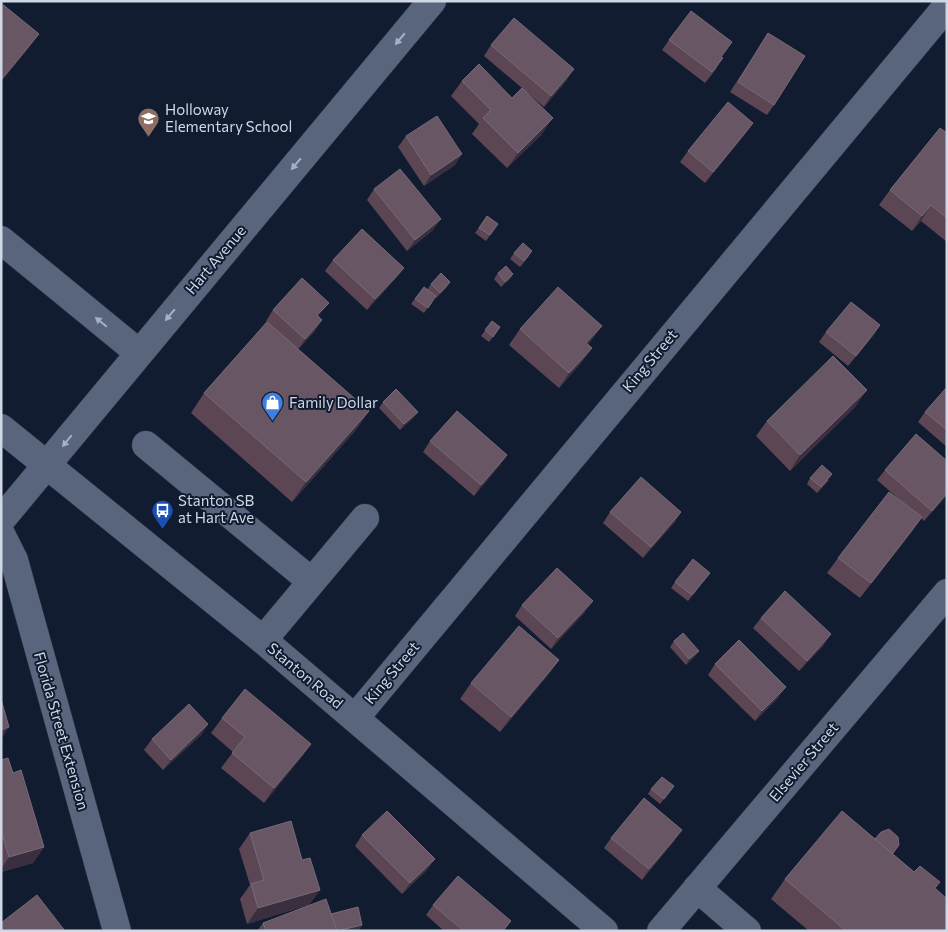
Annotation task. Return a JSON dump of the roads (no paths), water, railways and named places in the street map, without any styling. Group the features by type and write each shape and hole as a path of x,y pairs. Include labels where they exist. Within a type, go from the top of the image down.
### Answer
{"street":[{"name":"Hart Avenue","path":"1,520 432,1"},
{"name":"King Street","path":"355,718 947,6"},
{"path":"1,240 139,353"},
{"name":"Stanton Road","path":"1,428 262,640 604,931"},
{"path":"146,445 311,581"},
{"path":"262,640 364,518"},
{"name":"Florida Street Extension","path":"1,534 14,560 117,931"},
{"name":"Elsevier Street","path":"661,931 947,593"},
{"path":"697,888 747,931"}],"place":[{"name":"Holloway Elementary School","path":"149,138"},
{"name":"Family Dollar","path":"273,422"},
{"name":"Stanton SB at Hart Ave","path":"162,529"}]}
